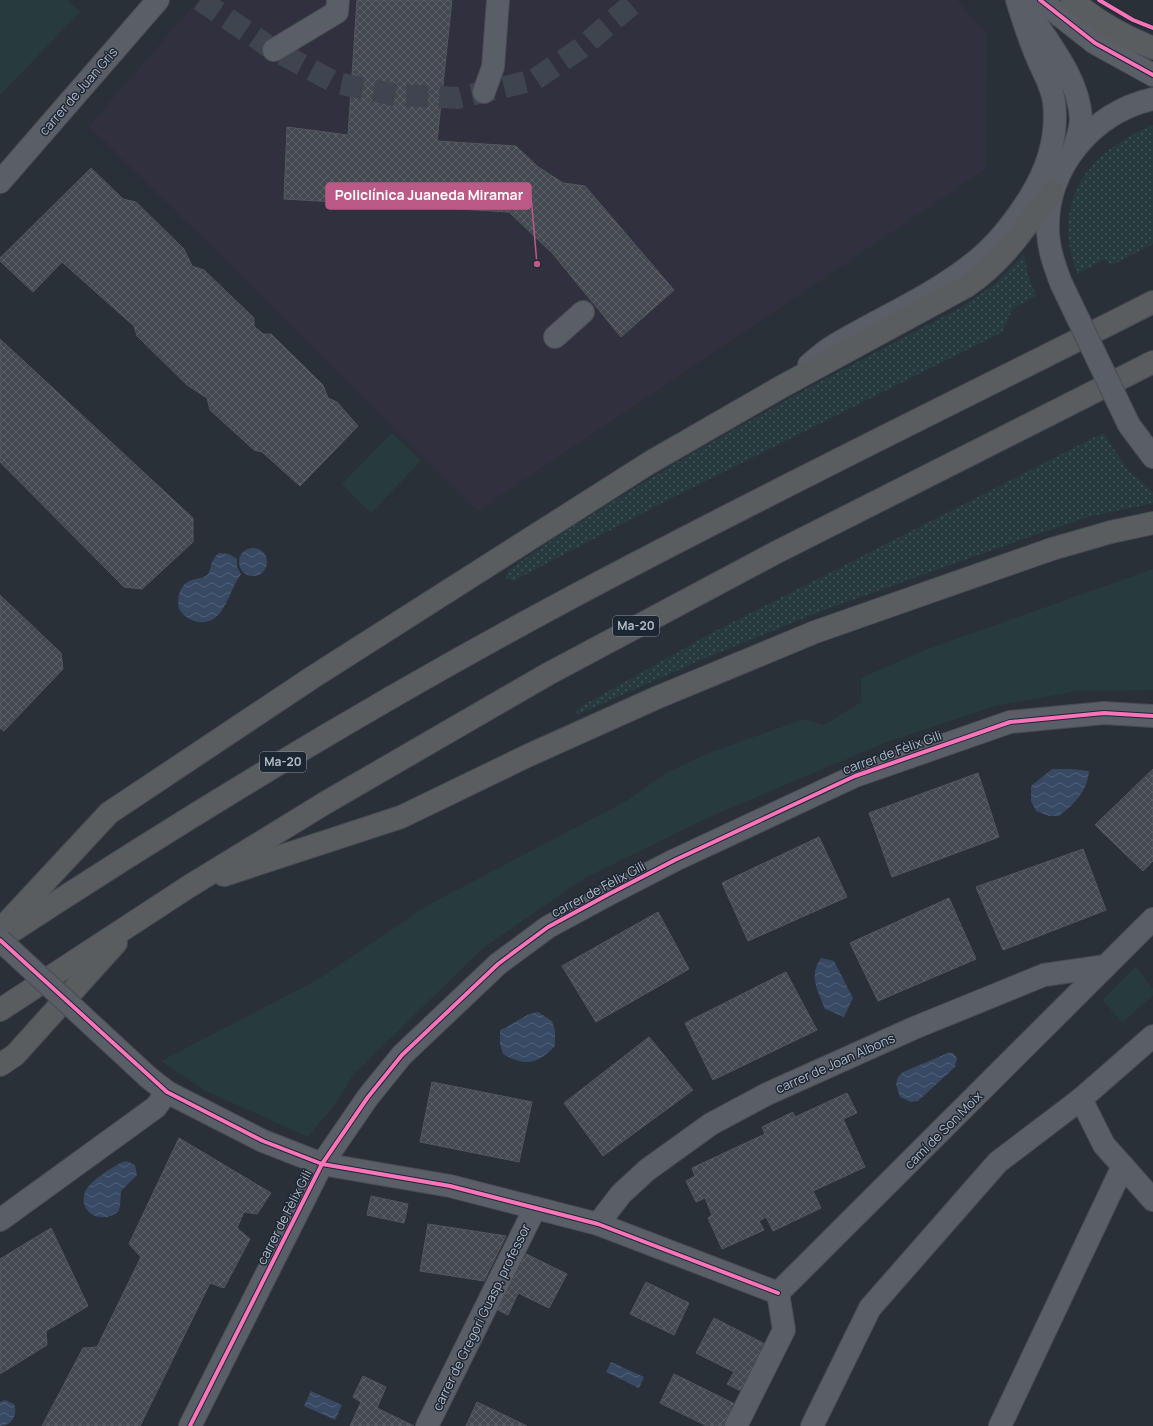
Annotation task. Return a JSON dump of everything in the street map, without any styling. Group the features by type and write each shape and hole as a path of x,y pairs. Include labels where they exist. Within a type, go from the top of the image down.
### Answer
{"highway":[{"path":"1072,0 1107,25 1153,48"},
{"path":"0,930 109,814 313,677 649,463 781,387 950,297 983,275 1004,255 1052,192"},
{"name":"Ma-20","path":"0,940 112,867 291,758 515,628 721,519 1153,302"},
{"name":"Ma-20","path":"0,1010 136,920 324,803 548,674 782,549 1153,362"},
{"path":"188,887 401,817 527,756 648,702 815,632 1052,549 1153,523"},
{"path":"0,1065 15,1055 136,920"}],"street":[{"name":"carrer de Juan Gris","path":"0,182 158,0"},
{"path":"274,50 337,12 338,0"},
{"path":"484,92 493,67 498,0"},
{"path":"781,387 834,345 941,286 976,261 998,240 1034,191 1046,166 1052,147 1055,118 1054,101 1050,85 1037,58 1017,0"},
{"path":"1021,0 1063,64 1071,83 1081,119 1080,131 1052,192 1048,214 1048,234 1051,255 1061,283 1130,425 1153,457"},
{"path":"1040,0 1095,43 1153,75"},
{"path":"1072,151 1091,131 1110,116 1133,104 1153,99"},
{"path":"555,337 582,312"},
{"name":"carrer de Fèlix Gili","path":"190,1426 322,1164 368,1097 402,1055 498,964 548,927 675,860 855,776 1010,722 1104,713 1153,716"},
{"path":"1106,966 1153,919"},
{"path":"0,940 167,1092 263,1141 322,1164 450,1186 598,1224 778,1293 784,1330 736,1426"},
{"name":"carrer de Joan Albons","path":"598,1224 621,1194 647,1170 711,1124 767,1094 914,1028 1044,975 1106,966"},
{"name":"camí de Son Moix","path":"778,1293 1106,966"},
{"path":"812,1426 870,1308 998,1162 1081,1099 1153,1036"},
{"path":"0,1220 156,1107 167,1092"},
{"path":"1081,1099 1104,1145 1153,1200"},
{"path":"1000,1426 1123,1166"},
{"name":"carrer de Gregori Guasp, professor","path":"427,1426 535,1208"}],"shaded area":[{"path":"198,0 957,0 987,33 986,169 478,511 89,126"}],"green space":[{"path":"0,0 67,0 80,12 0,95"},
{"path":"1153,125 1153,244 1112,265 1105,259 1077,274 1070,248 1068,224 1072,202 1080,183 1093,165 1109,150 1129,137"},
{"path":"1024,254 1027,271 1036,296 1013,308 1002,332 664,502 513,581 506,578 507,571 565,531 679,461 806,389 962,307 995,284"},
{"path":"392,433 421,461 371,513 342,484"},
{"path":"1103,433 1128,470 1153,492 1153,503 1088,517 821,611 703,659 579,714 575,713 577,709 708,635"},
{"path":"1153,569 1153,690 1077,691 995,706 887,742 707,818 585,878 483,948 353,1075 336,1103 308,1137 204,1090 161,1061 317,980 430,904 628,800 666,773 711,752 804,719 824,725 861,702 861,678 925,650"},
{"path":"1136,967 1153,989 1153,995 1122,1023 1103,1000"}],"water":[{"path":"253,548 263,552 267,562 263,572 253,576 243,572 239,562 243,552"},
{"path":"219,553 229,554 237,559 237,567 241,574 225,605 217,616 206,622 195,621 179,609 178,600 180,592 184,585 188,582 204,577 209,573 213,560"},
{"path":"1052,769 1089,771 1083,791 1059,816 1049,816 1036,811 1031,801 1031,786"},
{"path":"821,958 834,961 853,998 844,1017 825,1009 815,977 815,971"},
{"path":"538,1012 552,1021 555,1031 555,1046 543,1057 531,1062 518,1061 503,1054 500,1044 500,1030 523,1017"},
{"path":"948,1053 953,1053 957,1058 955,1067 918,1101 911,1102 900,1097 896,1084 898,1077 903,1072"},
{"path":"126,1161 135,1165 137,1175 121,1191 118,1212 111,1216 104,1217 98,1217 92,1214 88,1211 85,1205 84,1199 87,1188 103,1174"},
{"path":"611,1362 644,1377 639,1388 606,1372"},
{"path":"311,1391 342,1405 335,1420 304,1406"},
{"path":"5,1400 14,1404 15,1412 11,1422 0,1426 0,1402"}],"building":[{"path":"357,0 452,0 437,141 516,146 537,166 563,183 585,186 674,290 621,337 553,254 509,212 284,199 287,127 348,135"},
{"path":"91,168 123,199 136,202 184,249 192,266 204,270 254,318 254,326 263,334 271,334 323,385 328,398 337,402 358,426 300,486 262,452 254,450 210,410 207,398 187,385 137,336 134,326 62,262 33,292 0,261 0,258"},
{"path":"0,339 193,518 193,542 142,589 124,587 0,462"},
{"path":"0,595 61,653 63,669 4,731 0,728"},
{"path":"1153,769 1153,861 1143,871 1095,825"},
{"path":"978,773 999,837 892,877 869,813"},
{"path":"819,837 847,897 748,941 722,883"},
{"path":"1083,849 1106,910 1003,950 976,887"},
{"path":"949,898 976,959 878,1001 850,943"},
{"path":"658,912 689,969 596,1022 562,966"},
{"path":"786,972 817,1030 713,1080 685,1023"},
{"path":"649,1037 693,1090 603,1156 564,1103"},
{"path":"432,1082 532,1102 519,1162 420,1142"},
{"path":"847,1093 857,1113 843,1119 865,1167 813,1191 821,1208 773,1231 766,1217 759,1221 764,1230 722,1249 708,1218 712,1215 705,1198 696,1202 686,1181 695,1176 692,1168 765,1134 762,1127 793,1112 795,1117"},
{"path":"179,1138 271,1193 257,1214 244,1212 237,1228 250,1239 224,1288 210,1283 140,1426 42,1426 83,1348 97,1347 141,1257 129,1244"},
{"path":"371,1196 408,1204 404,1223 367,1215"},
{"path":"428,1224 506,1236 484,1281 420,1271"},
{"path":"51,1228 88,1306 46,1331 47,1345 0,1374 0,1259"},
{"path":"518,1250 567,1274 549,1308 518,1293 508,1315 490,1306"},
{"path":"646,1282 689,1303 674,1335 630,1314"},
{"path":"714,1318 765,1344 741,1391 727,1384 734,1372 696,1353"},
{"path":"674,1374 735,1404 724,1426 707,1426 660,1403"},
{"path":"363,1376 386,1387 377,1408 414,1426 350,1426 361,1402 353,1397"},
{"path":"477,1402 527,1426 466,1426"}],"tunnel":[{"path":"200,0 274,50 336,83 396,95 458,98 534,80 581,48 637,0"}],"cycle path":[{"path":"1040,0 1095,43 1153,75"},
{"path":"1099,0 1133,20 1153,28"},
{"path":"190,1426 322,1164 368,1097 402,1055 498,964 548,927 675,860 855,776 1010,722 1104,713 1153,716"},
{"path":"0,940 167,1092 263,1141 322,1164 450,1186 598,1224 778,1293"}],"place":[{"name":"Policlínica Juaneda Miramar","path":"537,264"}]}
